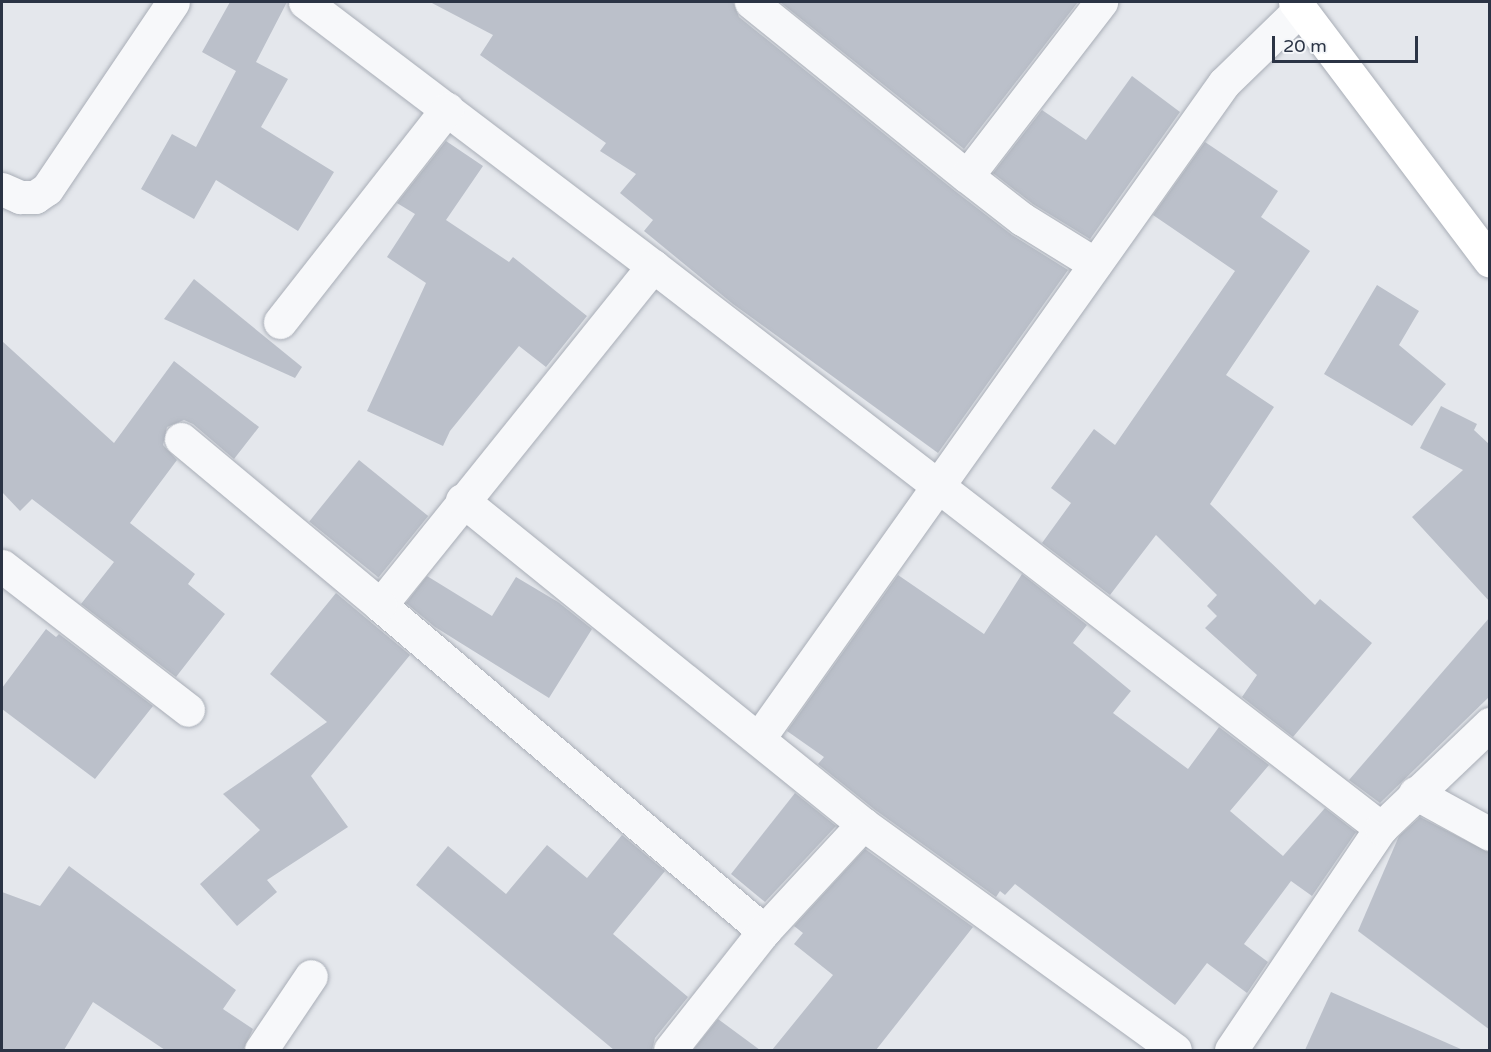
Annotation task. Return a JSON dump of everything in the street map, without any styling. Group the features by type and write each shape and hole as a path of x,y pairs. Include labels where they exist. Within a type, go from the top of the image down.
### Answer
{"main road":[{"path":"1298,5 1490,261"}],"street":[{"path":"2,189 20,196 35,197 46,189 173,2"},
{"path":"305,2 652,266 1381,828"},
{"path":"751,2 1022,219 1095,264"},
{"path":"967,177 1101,2"},
{"path":"759,738 1224,83 1298,5"},
{"path":"279,322 447,110"},
{"path":"380,605 652,266"},
{"path":"181,439 764,931"},
{"path":"462,500 863,824 1175,1050"},
{"path":"2,566 188,710"},
{"path":"1231,1050 1381,828 1415,793 1490,724"},
{"path":"1415,793 1490,834"},
{"path":"670,1050 764,931 863,824"},
{"path":"261,1050 311,976"}],"building":[{"path":"230,2 287,2 256,62 288,79 261,127 334,172 298,231 216,180 194,219 141,189 172,134 196,147 236,71 202,52"},
{"path":"430,2 733,2 739,17 955,191 1012,235 1068,270 938,453 733,304 644,231 653,220 620,193 636,174 600,151 606,143 480,55 493,35"},
{"path":"780,2 1078,2 964,149"},
{"path":"1132,76 1180,112 1090,239 1033,204 993,173 1042,110 1086,140"},
{"path":"446,141 483,166 446,220 509,262 513,257 587,316 546,367 519,346 450,431 443,446 367,411 426,283 387,257 415,214 397,203"},
{"path":"1205,142 1278,191 1261,217 1310,251 1226,375 1274,407 1210,504 1315,605 1320,599 1372,643 1293,737 1242,697 1257,675 1205,628 1217,616 1207,606 1217,595 1156,535 1110,595 1042,543 1071,503 1051,488 1094,429 1115,445 1235,271 1153,215"},
{"path":"194,279 302,367 295,378 164,319"},
{"path":"1377,285 1419,311 1399,345 1446,384 1412,426 1324,374"},
{"path":"2,341 114,443 174,361 259,427 234,459 193,424 184,420 167,427 163,445 177,460 130,523 195,574 188,584 225,614 176,677 81,604 114,562 32,499 20,511 2,492"},
{"path":"1441,406 1477,424 1474,430 1490,445 1490,602 1412,517 1463,470 1420,448"},
{"path":"359,460 428,516 378,577 309,521"},
{"path":"1022,574 1087,625 1073,643 1131,691 1113,713 1188,769 1219,727 1269,765 1230,811 1283,856 1325,808 1356,832 1312,896 1291,881 1244,944 1268,962 1247,993 1207,963 1175,1005 1015,884 1005,895 1000,891 996,897 874,809 818,764 824,757 787,731 898,575 984,634"},
{"path":"427,576 492,616 516,577 558,602 592,629 549,698 435,627 406,603"},
{"path":"336,593 410,655 311,776 348,827 267,880 277,892 237,926 200,884 260,830 223,794 327,722 270,674"},
{"path":"1490,617 1490,696 1380,803 1349,780"},
{"path":"46,629 56,637 59,634 153,706 95,779 2,709 2,688"},
{"path":"795,793 836,826 765,902 731,874"},
{"path":"1420,817 1490,853 1490,1030 1358,931 1399,836"},
{"path":"622,835 665,871 613,934 688,997 655,1038 652,1050 614,1050 416,885 448,846 506,894 547,845 587,878"},
{"path":"865,849 973,927 876,1050 772,1050 833,975 794,944 803,933 794,926"},
{"path":"69,866 236,990 223,1009 253,1029 243,1050 165,1050 93,1002 64,1050 2,1050 2,892 40,906"},
{"path":"1331,992 1463,1050 1305,1050"},
{"path":"718,1019 760,1050 693,1050"}]}
